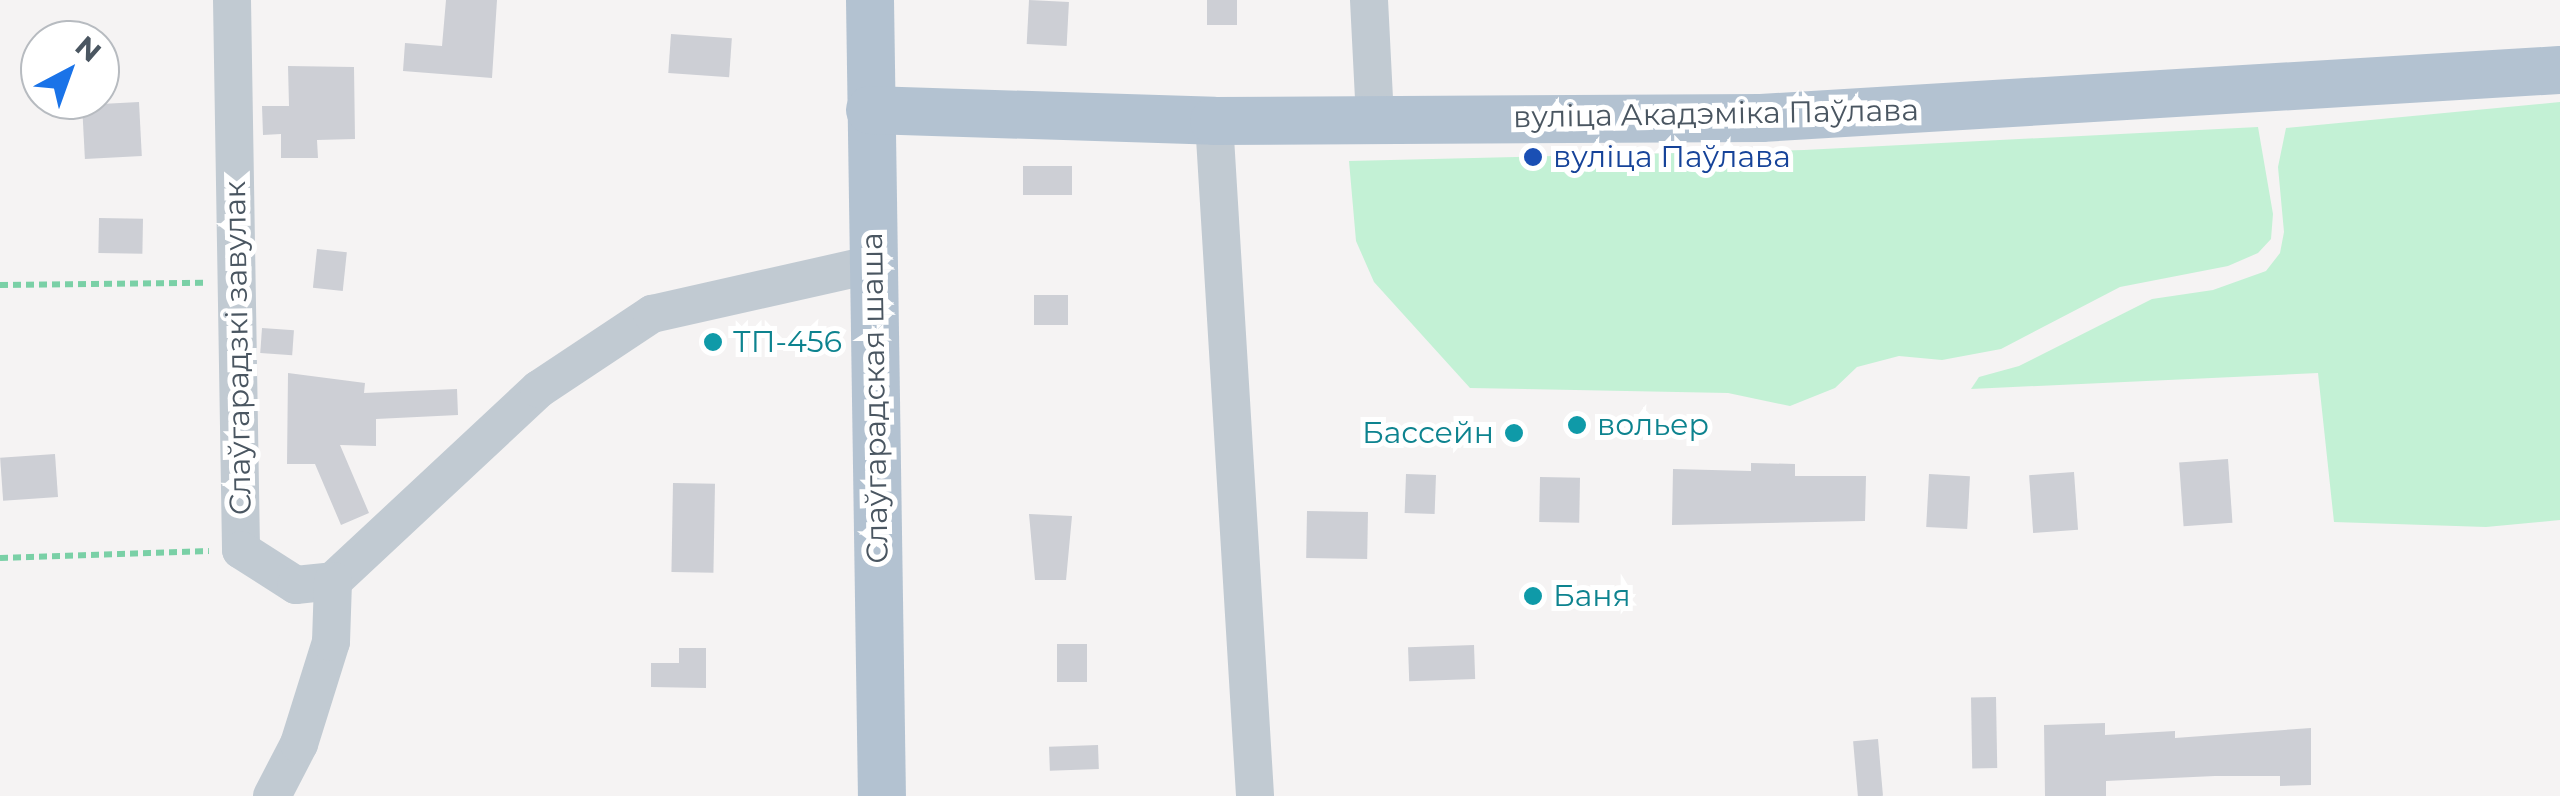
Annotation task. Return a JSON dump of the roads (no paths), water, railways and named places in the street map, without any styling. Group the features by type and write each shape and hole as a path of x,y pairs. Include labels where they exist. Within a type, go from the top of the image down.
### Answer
{"main road":[{"name":"Слаўгарадская шаша","path":"870,0 882,796"},
{"name":"вуліца Акадэміка Паўлава","path":"870,110 1214,120 1760,118 2560,70"}],"street":[{"name":"Слаўгарадзкі завулак","path":"232,0 241,550 296,585 332,581"},
{"path":"1369,0 1375,120"},
{"path":"1214,120 1256,796"},
{"path":"272,796 299,744 330,642 332,581 539,389 652,314 873,264"}],"place":[{"name":"вуліца Паўлава","path":"1533,157"},
{"name":"ТП-456","path":"713,342"},
{"name":"вольер","path":"1577,425"},
{"name":"Бассейн","path":"1514,433"},
{"name":"Баня","path":"1533,596"}]}
